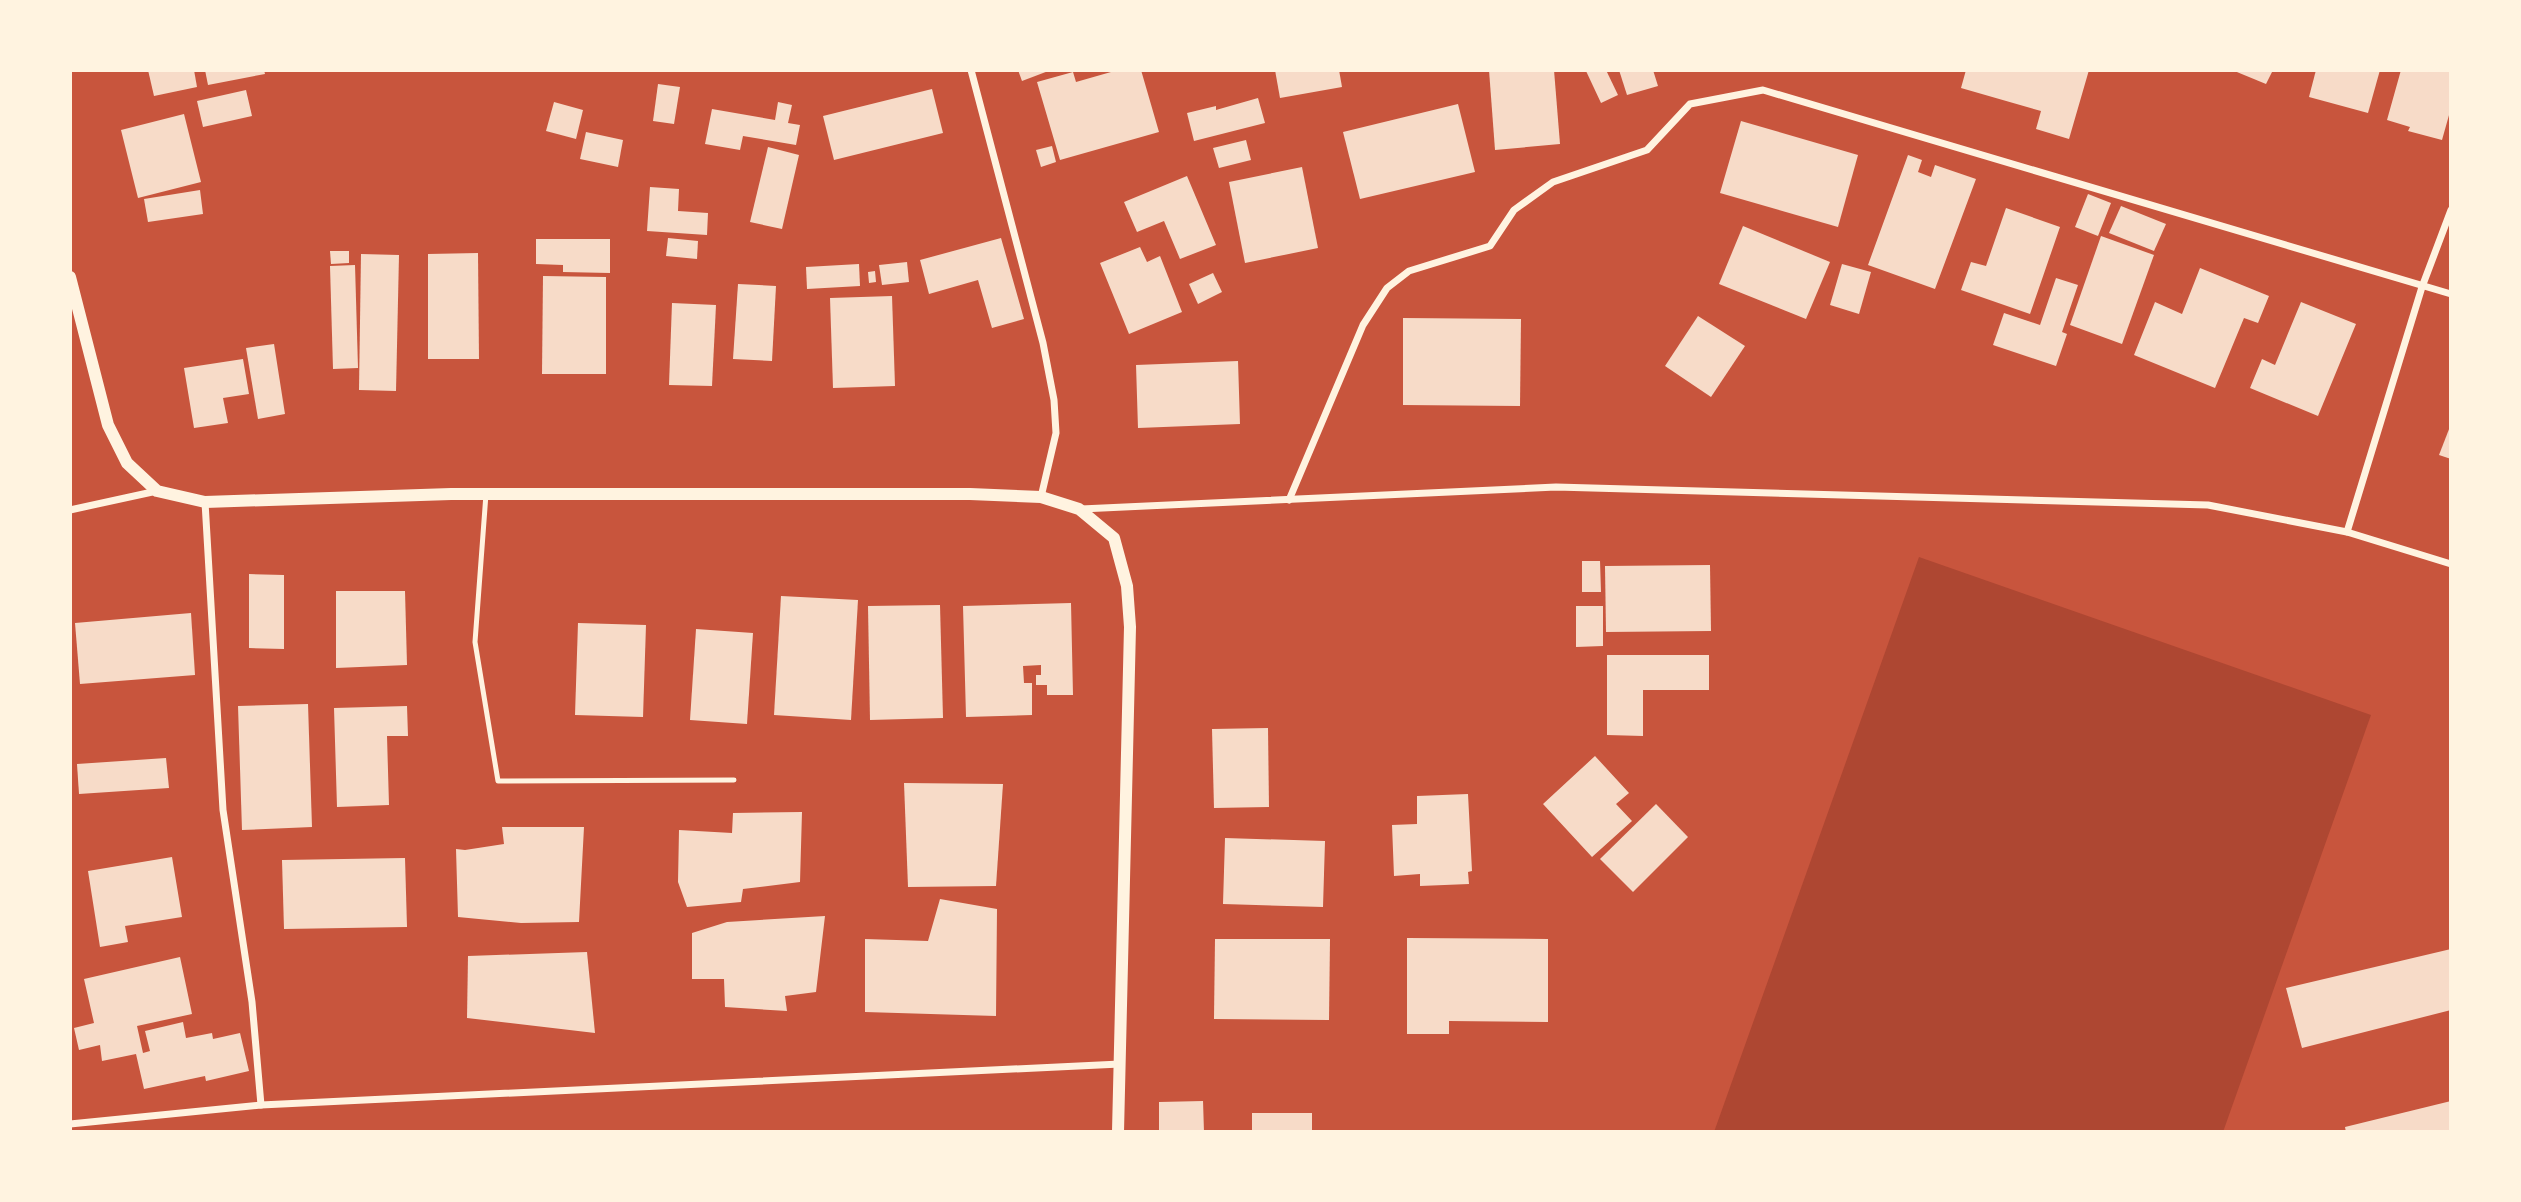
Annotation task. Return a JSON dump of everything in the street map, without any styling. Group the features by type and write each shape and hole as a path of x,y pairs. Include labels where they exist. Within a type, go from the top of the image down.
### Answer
{"street":[{"path":"971,70 1043,343 1054,400 1056,433 1041,497"},
{"path":"1289,500 1363,325 1387,288 1409,271 1490,246 1514,210 1553,181 1647,150 1690,104 1763,90 2451,294"},
{"path":"2347,531 2422,287 2451,210"},
{"path":"70,277 108,425 127,463 157,491"},
{"path":"70,510 157,491 205,502 486,494 970,494 1041,497 1079,509 1556,487 2208,505 2347,531 2451,564"},
{"path":"205,502 223,810 252,1002 261,1105"},
{"path":"1079,509 1114,538 1127,586 1130,627 1118,1132"},
{"path":"70,1124 261,1105 1120,1064"}],"lane":[{"path":"486,494 475,642 498,781 734,780"}],"shaded area":[{"path":"1919,557 2371,715 2223,1132 1714,1132"}],"building":[{"path":"148,70 194,70 197,87 154,96"},
{"path":"205,70 264,70 265,74 208,85"},
{"path":"1018,70 1051,70 1022,81"},
{"path":"1118,70 1141,70 1159,132 1060,160 1037,82 1073,72 1076,82"},
{"path":"1275,70 1339,70 1342,87 1280,98"},
{"path":"1489,70 1554,70 1560,144 1495,150"},
{"path":"1606,70 1618,95 1601,103 1586,71"},
{"path":"1619,70 1653,70 1658,86 1627,95"},
{"path":"1966,70 2089,70 2069,139 2036,129 2041,111 1961,88"},
{"path":"2232,70 2273,70 2266,84"},
{"path":"2316,70 2380,70 2368,113 2309,97"},
{"path":"2401,70 2451,70 2451,108 2442,140 2408,131 2410,127 2387,120"},
{"path":"658,84 680,87 674,124 653,121"},
{"path":"932,89 943,133 834,160 823,116"},
{"path":"246,90 252,116 203,127 197,101"},
{"path":"1258,98 1265,123 1194,141 1187,113 1216,106 1216,110"},
{"path":"554,102 583,110 576,139 546,131"},
{"path":"778,102 792,105 788,123 800,125 796,145 743,136 740,150 705,144 712,109 775,120"},
{"path":"1458,104 1475,172 1360,199 1343,132"},
{"path":"184,114 201,182 138,198 121,130"},
{"path":"1741,121 1858,155 1838,227 1720,193"},
{"path":"586,132 623,140 618,167 580,159"},
{"path":"1246,140 1251,160 1219,168 1213,148"},
{"path":"1052,146 1056,162 1041,167 1036,150"},
{"path":"768,147 799,155 782,229 750,222"},
{"path":"1908,155 1922,160 1918,172 1931,177 1935,165 1976,179 1935,289 1868,265"},
{"path":"1302,167 1318,248 1245,263 1229,182"},
{"path":"1187,176 1216,245 1180,259 1164,221 1137,232 1124,202"},
{"path":"650,187 679,189 678,211 708,213 707,235 647,231"},
{"path":"200,190 203,214 148,222 144,199"},
{"path":"2088,194 2111,203 2098,236 2075,227"},
{"path":"2121,206 2166,224 2154,251 2109,233"},
{"path":"2006,208 2060,227 2030,314 1961,290 1971,262 1986,266"},
{"path":"1743,226 1830,262 1806,319 1719,284"},
{"path":"2101,236 2154,255 2122,344 2070,325"},
{"path":"668,238 698,241 697,259 666,256"},
{"path":"1001,238 1024,319 992,328 978,280 929,294 920,260"},
{"path":"536,239 610,239 610,273 563,272 563,265 536,264"},
{"path":"1140,247 1147,262 1160,256 1182,312 1129,334 1100,263"},
{"path":"330,251 349,251 349,263 331,264"},
{"path":"478,253 479,359 428,359 428,254"},
{"path":"361,254 399,255 396,391 359,390"},
{"path":"907,262 909,282 882,285 879,265"},
{"path":"859,264 860,286 807,289 806,267"},
{"path":"1842,264 1871,272 1859,314 1830,305"},
{"path":"355,265 358,368 333,369 330,266"},
{"path":"2200,268 2269,296 2258,323 2244,318 2215,388 2134,355 2155,302 2182,314"},
{"path":"875,271 876,282 869,283 868,272"},
{"path":"1213,273 1222,292 1198,304 1189,284"},
{"path":"543,276 606,277 606,374 542,374"},
{"path":"2056,278 2078,285 2062,332 2067,334 2056,366 1993,345 2004,313 2040,325"},
{"path":"738,284 776,286 772,361 733,359"},
{"path":"892,296 895,386 833,388 830,298"},
{"path":"2301,302 2356,324 2318,416 2250,388 2262,359 2275,365"},
{"path":"672,303 716,305 712,386 669,385"},
{"path":"1698,316 1745,346 1711,397 1665,366"},
{"path":"1403,318 1521,319 1520,406 1403,405"},
{"path":"274,344 285,414 258,419 246,348"},
{"path":"243,359 249,394 223,398 228,423 194,428 184,368"},
{"path":"1238,361 1240,424 1138,428 1136,365"},
{"path":"2451,424 2451,459 2439,455"},
{"path":"1582,561 1600,561 1601,592 1582,592"},
{"path":"1710,565 1711,631 1606,632 1605,566"},
{"path":"249,574 284,575 284,649 249,648"},
{"path":"336,591 405,591 407,665 336,668"},
{"path":"781,596 858,600 851,720 774,715"},
{"path":"1071,603 1073,695 1047,695 1047,685 1036,685 1036,675 1041,675 1041,665 1023,666 1024,683 1032,683 1032,715 966,717 963,606"},
{"path":"940,605 943,718 870,720 868,606"},
{"path":"1576,606 1603,606 1603,646 1576,647"},
{"path":"191,613 195,675 80,684 75,623"},
{"path":"578,623 646,625 643,717 575,715"},
{"path":"696,629 753,633 747,724 690,720"},
{"path":"1607,655 1709,655 1709,690 1643,690 1643,736 1607,735"},
{"path":"308,704 312,827 242,830 238,706"},
{"path":"407,706 408,736 387,736 389,805 337,807 334,708"},
{"path":"1268,728 1269,807 1214,808 1212,729"},
{"path":"1595,756 1629,793 1616,804 1632,821 1592,857 1543,804"},
{"path":"166,758 169,788 79,794 77,764"},
{"path":"904,783 1003,784 996,886 908,887"},
{"path":"1468,794 1472,871 1468,872 1469,884 1420,886 1420,874 1394,876 1392,825 1417,824 1417,796"},
{"path":"1656,804 1688,837 1633,892 1600,859"},
{"path":"802,812 800,882 743,889 741,902 687,907 678,882 679,830 732,833 733,813"},
{"path":"502,827 584,827 579,922 521,923 458,917 456,849 504,844"},
{"path":"1225,838 1325,841 1323,907 1223,904"},
{"path":"172,857 182,917 125,926 128,942 100,947 88,871"},
{"path":"405,858 407,927 284,929 282,860"},
{"path":"940,899 997,909 996,1016 865,1012 865,939 928,941"},
{"path":"825,916 816,992 785,996 787,1011 725,1007 724,979 692,979 692,933 727,922"},
{"path":"1407,938 1548,939 1548,1022 1449,1021 1449,1034 1407,1034"},
{"path":"1215,939 1330,939 1329,1020 1214,1019"},
{"path":"2451,949 2451,1010 2302,1048 2286,988"},
{"path":"587,952 595,1033 467,1018 468,956"},
{"path":"180,957 192,1014 137,1026 143,1053 150,1051 145,1031 183,1022 186,1038 212,1033 213,1039 240,1033 249,1071 206,1081 205,1076 144,1089 136,1054 102,1061 100,1045 79,1050 74,1028 94,1023 84,979"},
{"path":"1203,1101 1204,1132 1159,1132 1159,1102"},
{"path":"2451,1101 2451,1132 2346,1132 2345,1127"},
{"path":"1252,1113 1312,1113 1312,1132 1252,1132"}]}
